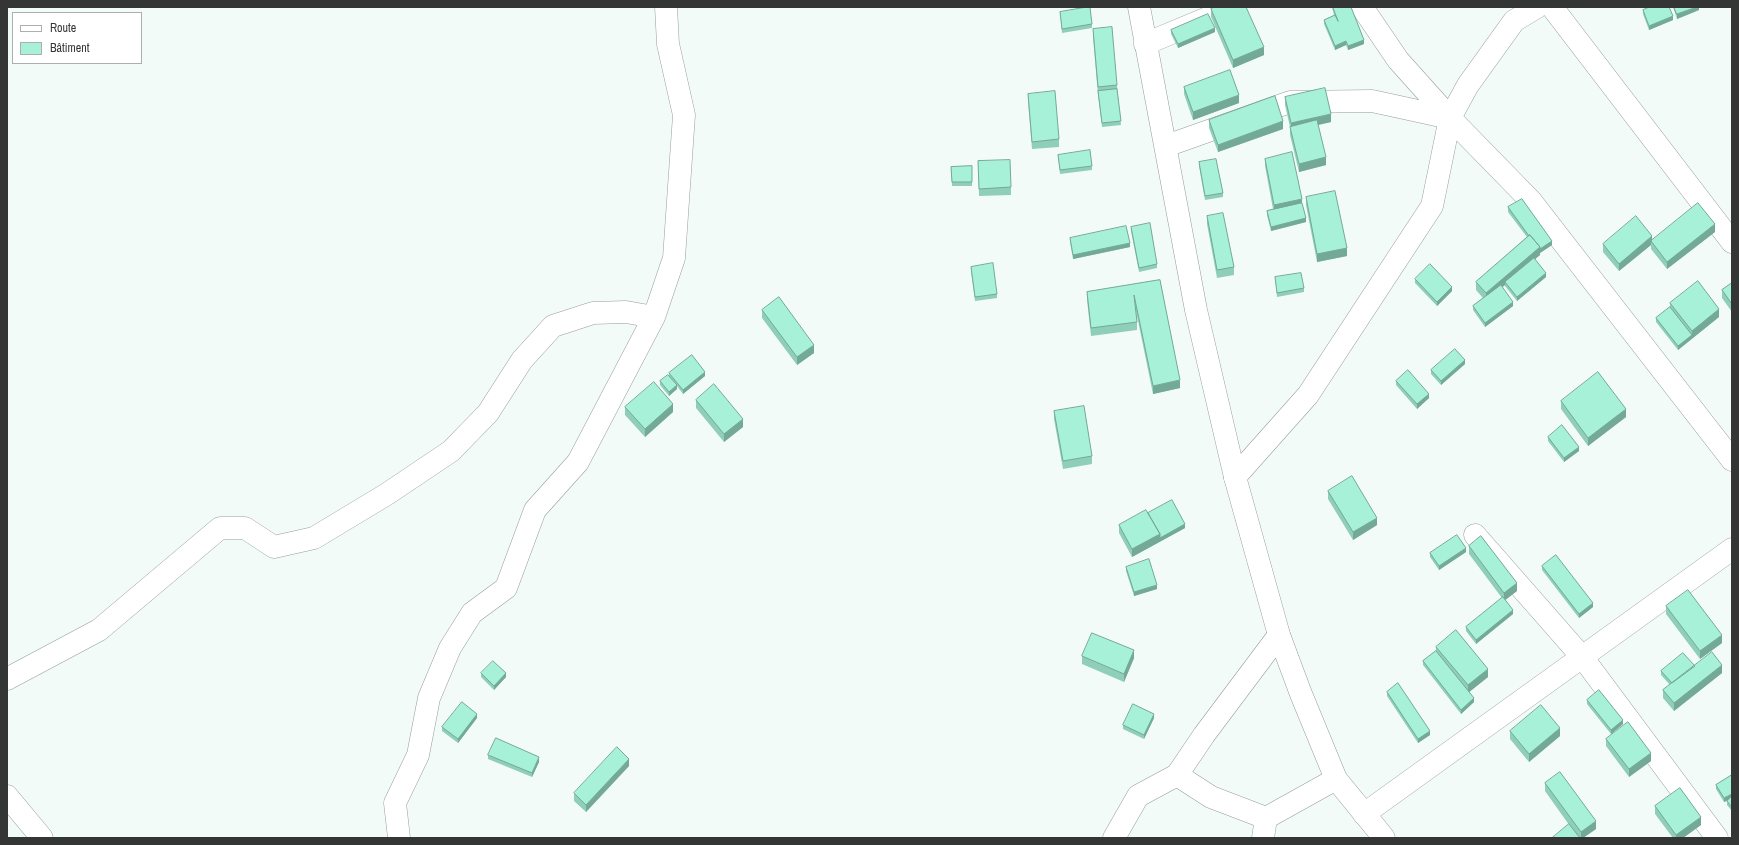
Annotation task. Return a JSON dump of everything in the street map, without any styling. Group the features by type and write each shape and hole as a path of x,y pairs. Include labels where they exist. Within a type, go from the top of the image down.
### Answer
{"street":[{"path":"399,838 395,803 418,755 429,698 450,648 472,613 506,588 535,510 578,462 654,317 674,258 684,116 668,44 666,7"},
{"path":"1139,7 1196,310 1235,476 1279,635 1301,694 1336,779 1384,838"},
{"path":"1145,44 1234,7"},
{"path":"1362,7 1398,60 1450,118 1531,201 1732,460"},
{"path":"1235,476 1308,395 1432,206 1450,118 1468,85 1514,21 1537,7"},
{"path":"1552,7 1732,242"},
{"path":"1166,146 1290,102 1372,101 1450,118"},
{"path":"7,680 98,630 220,528 245,528 274,547 314,538 387,494 451,451 488,413 522,360 553,326 593,314 626,312 654,317"},
{"path":"1474,535 1584,658 1717,838"},
{"path":"1364,814 1584,658 1732,549"},
{"path":"1114,838 1138,796 1177,775 1204,735 1279,635"},
{"path":"1177,775 1210,797 1264,828 1336,779"},
{"path":"7,796 42,838"}],"building":[{"path":"1090,7 1092,24 1062,29 1060,12"},
{"path":"1215,7 1246,7 1264,47 1233,60 1211,9"},
{"path":"1333,7 1351,7 1364,40 1348,46 1346,41 1335,46 1324,20 1335,15 1338,21"},
{"path":"1650,7 1669,7 1673,16 1649,26 1643,10"},
{"path":"1674,7 1697,7 1677,14"},
{"path":"1208,14 1215,28 1178,44 1171,30"},
{"path":"1112,27 1117,85 1098,87 1093,29"},
{"path":"1230,70 1239,95 1193,112 1184,87"},
{"path":"1325,88 1331,114 1291,123 1285,97"},
{"path":"1117,89 1121,121 1102,123 1098,91"},
{"path":"1055,91 1059,139 1032,142 1028,94"},
{"path":"1275,96 1283,121 1218,145 1209,120"},
{"path":"1317,120 1326,157 1299,164 1290,127"},
{"path":"1090,150 1092,166 1060,170 1058,155"},
{"path":"1292,152 1302,199 1274,205 1265,159"},
{"path":"1216,159 1223,193 1205,196 1199,162"},
{"path":"1010,160 1011,187 979,189 978,161"},
{"path":"972,166 972,182 952,182 951,167"},
{"path":"1335,191 1347,248 1317,254 1306,197"},
{"path":"1522,199 1552,241 1540,249 1540,247 1530,235 1529,236 1508,207"},
{"path":"1302,203 1306,218 1271,227 1267,211"},
{"path":"1698,203 1715,224 1667,262 1651,241"},
{"path":"1223,213 1234,267 1217,270 1207,216"},
{"path":"1636,216 1652,236 1619,264 1603,244"},
{"path":"1150,223 1157,264 1139,268 1131,227"},
{"path":"1126,226 1130,243 1073,255 1070,238"},
{"path":"1530,235 1540,247 1486,293 1476,282"},
{"path":"1534,258 1546,273 1517,297 1505,282"},
{"path":"993,263 997,294 975,297 971,267"},
{"path":"1430,264 1452,287 1437,302 1415,279"},
{"path":"1301,273 1304,288 1277,293 1275,277"},
{"path":"1160,280 1180,380 1153,386 1134,295 1137,322 1091,328 1087,292"},
{"path":"1698,281 1719,309 1692,331 1670,303"},
{"path":"1732,283 1732,304 1722,290"},
{"path":"1501,285 1513,302 1485,323 1473,306"},
{"path":"779,297 814,345 797,357 762,310"},
{"path":"1670,307 1692,335 1678,346 1656,318"},
{"path":"1455,349 1465,360 1441,381 1431,370"},
{"path":"692,355 705,372 683,390 669,373"},
{"path":"1408,370 1429,394 1417,404 1396,381"},
{"path":"1598,372 1626,409 1588,438 1561,401"},
{"path":"668,375 677,385 669,392 660,381"},
{"path":"654,382 673,404 645,429 625,407"},
{"path":"714,384 743,419 724,434 696,400"},
{"path":"1084,406 1092,456 1063,461 1054,411"},
{"path":"1562,425 1579,447 1564,458 1548,437"},
{"path":"1352,476 1377,518 1353,532 1328,491"},
{"path":"1172,500 1185,524 1160,538 1160,534 1148,513"},
{"path":"1146,510 1160,534 1132,549 1119,525"},
{"path":"1457,535 1466,548 1439,566 1430,553"},
{"path":"1481,536 1517,583 1504,593 1469,546"},
{"path":"1556,555 1593,603 1579,614 1542,566"},
{"path":"1149,559 1157,585 1134,592 1126,567"},
{"path":"1688,590 1722,635 1700,651 1666,606"},
{"path":"1503,597 1513,610 1476,640 1466,627"},
{"path":"1456,630 1488,669 1468,685 1436,647"},
{"path":"1092,633 1134,650 1124,674 1082,656"},
{"path":"1436,651 1474,698 1461,710 1423,661"},
{"path":"1712,652 1722,665 1674,703 1663,690"},
{"path":"1683,653 1695,666 1672,683 1661,671"},
{"path":"493,661 506,673 494,686 481,673"},
{"path":"1398,683 1430,731 1418,739 1387,692"},
{"path":"1599,690 1623,720 1611,730 1587,700"},
{"path":"462,702 477,714 458,739 442,727"},
{"path":"1133,704 1154,714 1144,735 1123,725"},
{"path":"1541,705 1560,728 1529,754 1510,731"},
{"path":"1628,722 1651,753 1629,769 1606,739"},
{"path":"496,738 539,757 532,773 488,755"},
{"path":"617,747 629,759 586,805 574,793"},
{"path":"1560,772 1596,821 1581,832 1545,783"},
{"path":"1732,775 1732,794 1724,798 1716,785"},
{"path":"1680,788 1701,817 1676,835 1655,806"},
{"path":"1732,796 1732,807 1727,801"},
{"path":"1569,824 1580,838 1552,838"}]}
